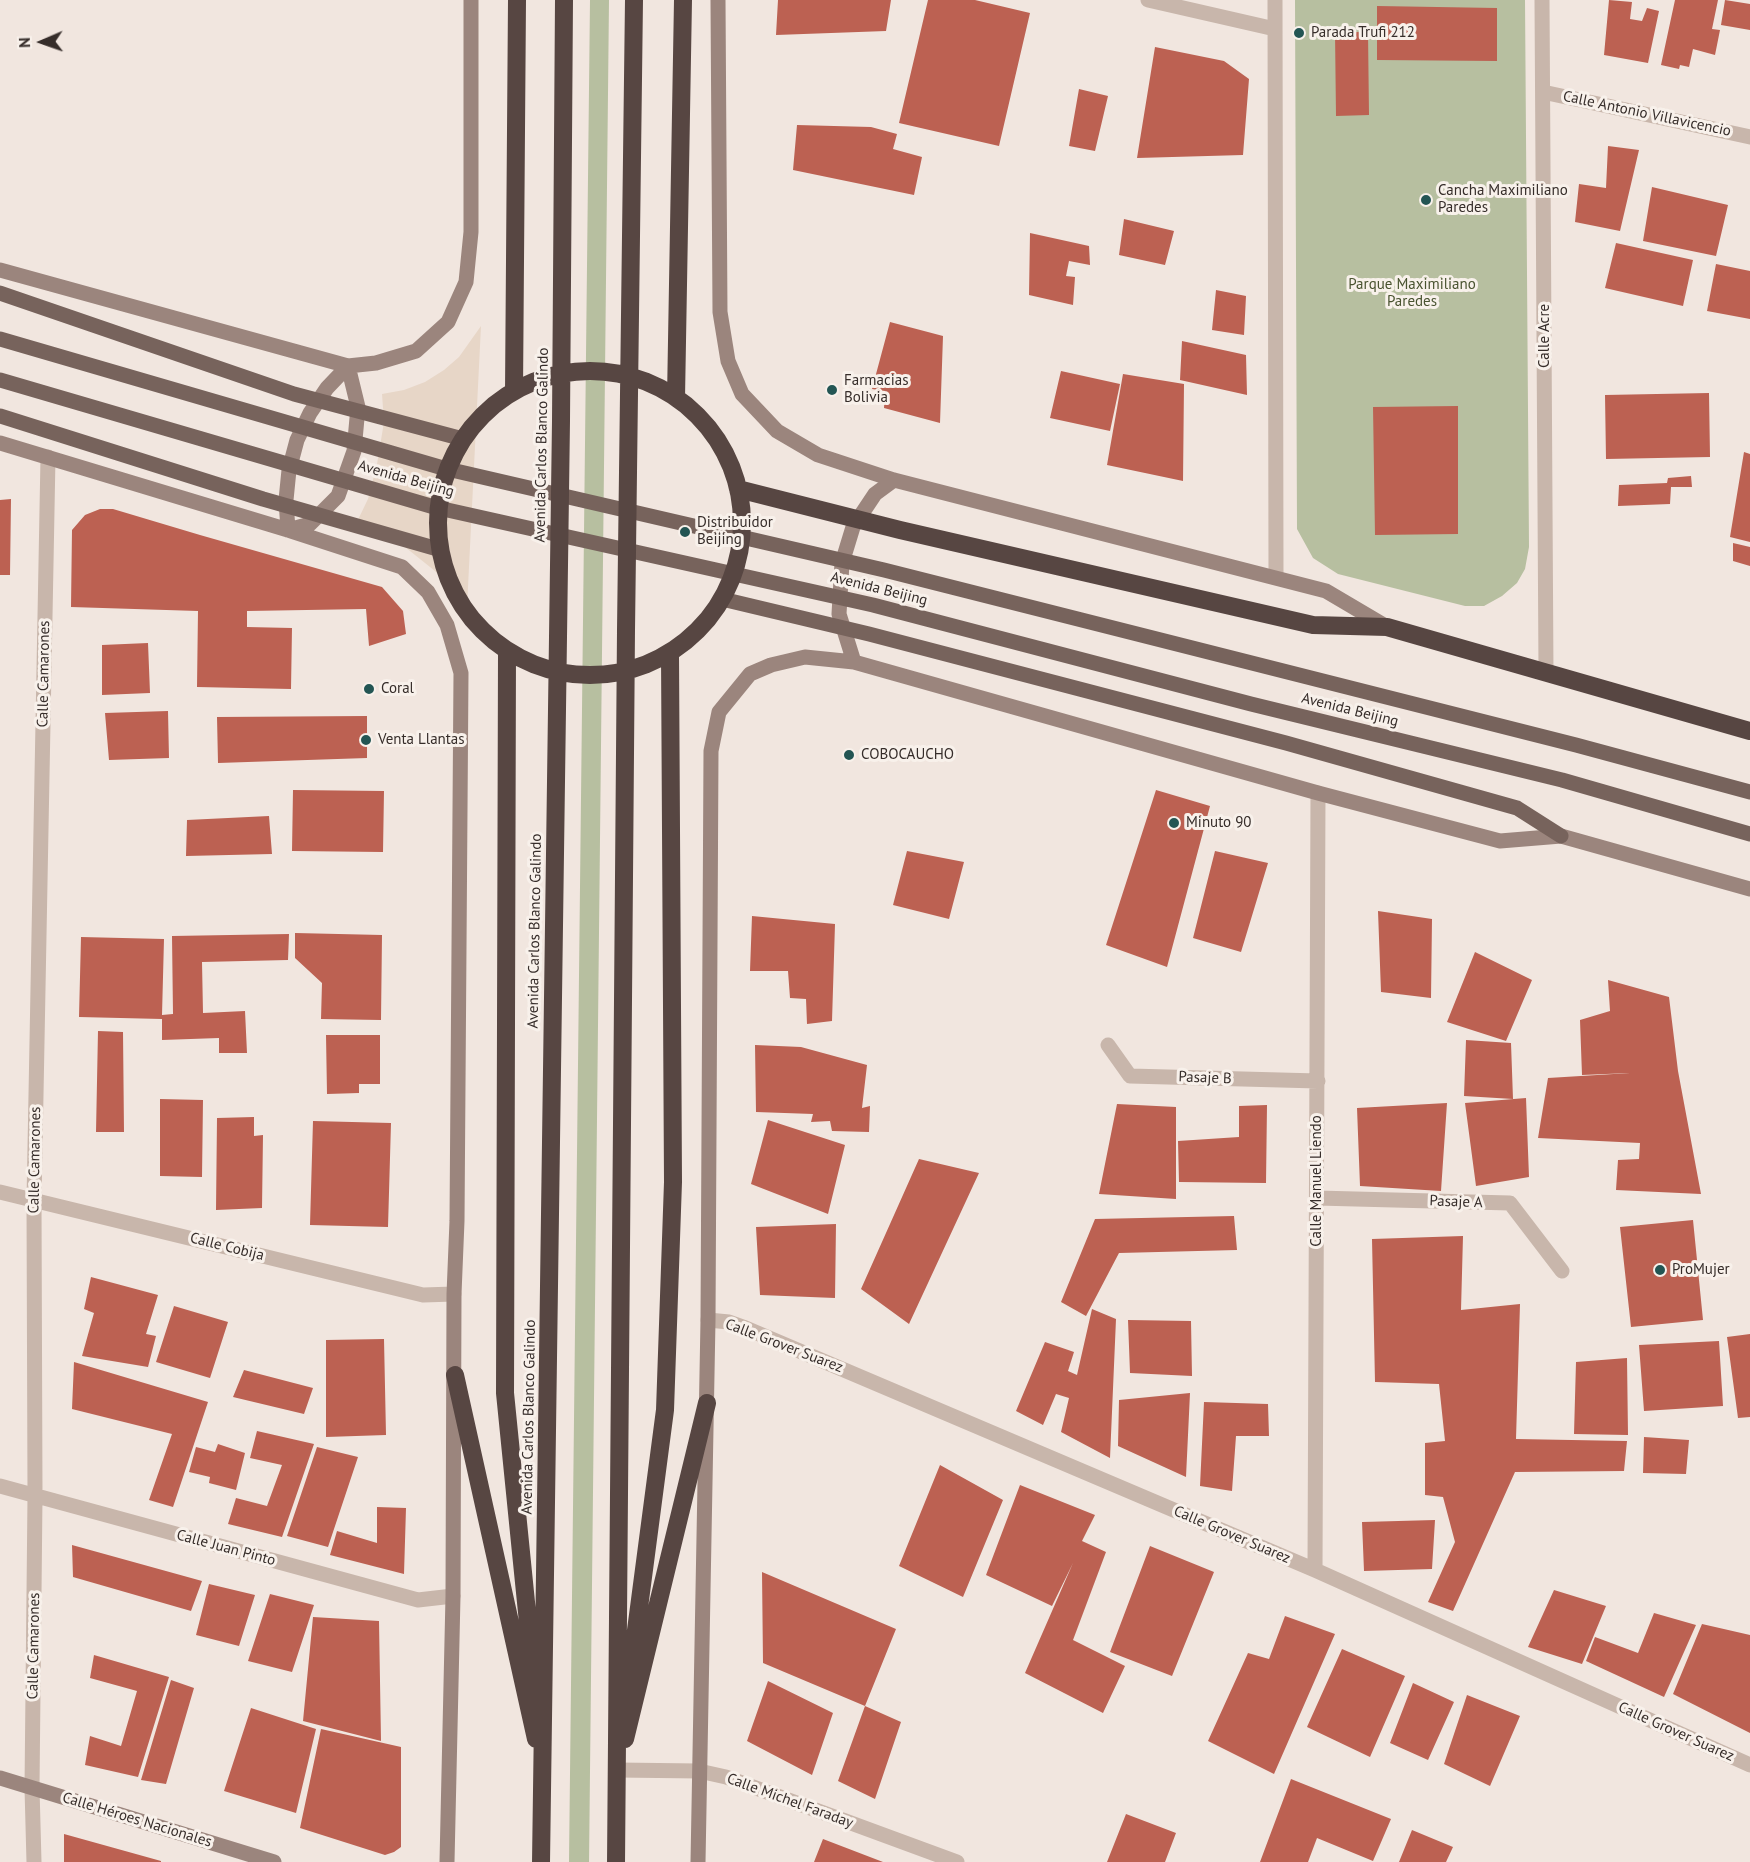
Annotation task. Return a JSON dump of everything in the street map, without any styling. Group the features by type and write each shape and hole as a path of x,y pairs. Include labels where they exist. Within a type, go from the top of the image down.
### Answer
{"highway":[{"path":"514,391 517,0"},
{"name":"Avenida Carlos Blanco Galindo","path":"541,1862 561,421 564,0"},
{"path":"616,1862 626,630 634,0"},
{"path":"676,398 683,0"},
{"path":"604,371 639,379 655,385 676,398 710,429 723,449 732,468 741,507 740,543 732,577 722,599 710,617 695,634 669,654 646,666 600,676 569,675 525,661 507,651 482,630 462,606 449,579 441,550 438,521 441,497 447,473 463,439 490,408 514,391 548,377 567,373 604,371"},
{"path":"738,489 900,530 1313,625 1388,627 1750,730"},
{"path":"507,651 505,1394 543,1770"},
{"path":"617,1770 665,1410 673,1182 669,654"},
{"path":"455,1375 543,1770"},
{"path":"617,1770 707,1403"}],"main road":[{"path":"0,293 294,394 463,439"},
{"name":"Avenida Beijing","path":"0,339 443,468 884,570 1576,745 1750,792"},
{"name":"Avenida Beijing","path":"0,380 434,507 873,605 1251,704 1562,780 1750,834"},
{"path":"0,416 263,499 441,550"},
{"path":"722,599 869,634 1286,743 1517,808 1561,836"}],"street":[{"path":"0,270 348,366 376,363 416,351 448,322 466,282 471,232 471,0"},
{"path":"718,0 720,312 728,361 742,394 777,431 818,455 894,480 1326,591 1388,627"},
{"path":"1148,0 1275,29"},
{"path":"1275,0 1276,577"},
{"name":"Calle Acre","path":"1542,0 1546,672"},
{"name":"Calle Antonio Villavicencio","path":"1543,92 1750,137"},
{"path":"288,530 309,524 338,496 354,451 358,407 348,366"},
{"path":"288,530 286,500 289,470 297,440 310,413 327,388 348,366"},
{"path":"0,443 402,567 428,592 447,625 460,673 453,1596 447,1862"},
{"name":"Calle Camarones","path":"34,1862 32,1788 35,1496 34,1201 48,457"},
{"path":"854,662 840,614 842,563 854,527 875,494 894,480"},
{"path":"698,1862 708,1320 711,751 719,712 750,674 771,665 805,657 854,662 1318,793 1500,841 1561,836 1750,889"},
{"name":"Calle Manuel Liendo","path":"1315,1570 1318,793"},
{"name":"Pasaje B","path":"1108,1045 1130,1076 1318,1082"},
{"name":"Calle Cobija","path":"0,1192 423,1295 454,1294"},
{"name":"Pasaje A","path":"1317,1198 1510,1203 1562,1271"},
{"name":"Calle Grover Suarez","path":"708,1320 729,1322 743,1327 1315,1570 1750,1765"},
{"name":"Calle Juan Pinto","path":"0,1486 418,1600 453,1596"},
{"name":"Calle Michel Faraday","path":"617,1770 699,1771 726,1777 957,1862"},
{"name":"Calle Héroes Nacionales","path":"0,1778 274,1862"}],"green space":[{"path":"590,0 609,0 589,1862 569,1862"},
{"name":"Parque Maximiliano Paredes","path":"1295,0 1525,0 1529,547 1525,569 1517,583 1502,596 1484,606 1465,606 1338,574 1313,558 1297,529"}],"shaded area":[{"path":"481,326 467,607 435,571 405,547 354,528 368,499 377,464 384,422 382,394 404,390 425,382 444,370 459,357"}],"building":[{"path":"778,0 891,0 886,31 776,35"},
{"path":"928,0 975,0 1030,13 999,146 899,123"},
{"path":"1609,0 1632,2 1630,19 1642,21 1647,8 1659,11 1648,63 1604,55"},
{"path":"1675,0 1718,0 1712,29 1720,30 1715,55 1693,49 1689,67 1680,65 1679,69 1661,65"},
{"path":"1725,0 1750,4 1750,30 1721,25"},
{"path":"1377,6 1497,8 1497,61 1377,60"},
{"path":"1335,32 1368,32 1369,115 1336,116"},
{"path":"1155,47 1224,61 1249,79 1243,155 1137,158"},
{"path":"1079,89 1108,96 1095,151 1069,146"},
{"path":"797,125 871,127 897,134 893,149 922,157 914,195 793,170"},
{"path":"1608,146 1639,150 1620,231 1575,222 1579,184 1606,188"},
{"path":"1652,187 1728,205 1716,256 1643,241"},
{"path":"1124,219 1174,231 1165,265 1119,255"},
{"path":"1030,233 1089,246 1090,265 1069,261 1066,276 1075,277 1073,305 1029,295"},
{"path":"1616,243 1693,260 1683,306 1605,288"},
{"path":"1716,264 1750,271 1750,319 1707,311"},
{"path":"1216,290 1246,296 1244,335 1212,330"},
{"path":"890,322 943,336 940,423 884,408 885,391 872,389"},
{"path":"1182,341 1246,355 1247,395 1180,380"},
{"path":"1061,371 1120,384 1110,431 1050,418"},
{"path":"1123,374 1184,384 1183,481 1107,465"},
{"path":"1709,393 1710,457 1606,459 1605,395"},
{"path":"1458,406 1458,534 1375,535 1373,407"},
{"path":"1744,452 1750,454 1750,542 1730,537"},
{"path":"1691,476 1692,487 1671,487 1670,504 1618,506 1619,485 1667,483 1668,478"},
{"path":"11,499 10,575 0,575 0,500"},
{"path":"100,509 113,509 382,587 403,611 406,634 369,646 366,609 247,611 247,627 292,628 291,689 197,687 198,611 71,607 72,530 85,515"},
{"path":"1733,543 1750,547 1750,566 1733,561"},
{"path":"148,643 150,693 102,695 102,645"},
{"path":"168,711 169,758 109,760 105,713"},
{"path":"367,716 367,758 218,763 217,717"},
{"path":"293,790 384,791 383,852 292,851"},
{"path":"1156,790 1210,806 1167,967 1106,945"},
{"path":"269,816 272,854 186,856 187,820"},
{"path":"907,851 964,862 949,919 893,905"},
{"path":"1215,851 1268,863 1241,952 1193,938"},
{"path":"1378,911 1432,919 1431,998 1381,992"},
{"path":"752,916 835,924 832,1021 807,1024 806,999 790,998 788,971 750,971"},
{"path":"295,933 382,935 381,1020 321,1019 322,983 295,958"},
{"path":"289,934 288,960 202,962 203,1013 245,1011 247,1053 219,1053 219,1038 162,1040 162,1019 79,1017 81,937 164,939 162,1015 173,1014 172,936"},
{"path":"1475,952 1532,980 1506,1041 1447,1022"},
{"path":"1608,980 1669,997 1678,1071 1701,1194 1616,1190 1618,1160 1639,1159 1640,1143 1538,1138 1548,1078 1630,1073 1582,1075 1580,1020 1610,1011"},
{"path":"98,1031 123,1032 124,1132 96,1132"},
{"path":"326,1035 380,1035 380,1084 359,1084 359,1093 327,1094"},
{"path":"1466,1040 1511,1043 1513,1099 1464,1096"},
{"path":"755,1045 801,1047 867,1065 862,1108 870,1106 869,1132 832,1131 830,1121 811,1122 813,1114 756,1112"},
{"path":"1526,1098 1529,1177 1476,1186 1465,1103"},
{"path":"160,1099 203,1100 202,1177 160,1176"},
{"path":"1447,1103 1441,1191 1360,1186 1357,1108"},
{"path":"1117,1104 1176,1107 1176,1199 1099,1194"},
{"path":"1267,1105 1266,1183 1179,1182 1178,1141 1239,1137 1239,1106"},
{"path":"254,1117 254,1136 263,1135 262,1208 216,1210 217,1118"},
{"path":"768,1120 845,1145 828,1214 751,1184"},
{"path":"313,1121 391,1123 388,1227 310,1225"},
{"path":"919,1159 979,1173 909,1324 861,1289"},
{"path":"1234,1216 1237,1250 1119,1253 1086,1316 1061,1302 1095,1219"},
{"path":"1693,1220 1703,1320 1631,1327 1620,1227"},
{"path":"836,1224 835,1298 760,1295 756,1227"},
{"path":"1463,1236 1461,1310 1520,1304 1516,1439 1627,1441 1624,1471 1515,1472 1453,1611 1428,1602 1455,1542 1443,1497 1425,1495 1425,1443 1445,1441 1439,1384 1375,1382 1372,1239"},
{"path":"91,1277 158,1295 146,1334 156,1336 148,1367 82,1356 94,1313 84,1309"},
{"path":"174,1306 228,1322 210,1378 156,1362"},
{"path":"1092,1309 1116,1319 1110,1458 1061,1432 1069,1398 1056,1394 1043,1425 1016,1411 1045,1342 1074,1352 1068,1371 1077,1375"},
{"path":"1128,1320 1191,1321 1192,1376 1130,1373"},
{"path":"1750,1334 1750,1417 1738,1418 1727,1337"},
{"path":"384,1339 386,1435 326,1437 326,1340"},
{"path":"1719,1341 1723,1406 1644,1411 1639,1345"},
{"path":"1627,1358 1628,1435 1574,1434 1576,1362"},
{"path":"74,1362 208,1402 173,1507 149,1500 172,1434 72,1409"},
{"path":"244,1370 313,1388 304,1414 233,1397"},
{"path":"1190,1393 1186,1477 1118,1446 1119,1400"},
{"path":"1204,1402 1268,1404 1269,1436 1236,1436 1232,1491 1200,1486"},
{"path":"257,1431 314,1444 282,1537 228,1524 236,1498 267,1506 282,1465 250,1458"},
{"path":"1644,1437 1689,1440 1686,1474 1643,1473"},
{"path":"218,1444 245,1453 236,1490 209,1483 210,1477 189,1472 196,1447 215,1452"},
{"path":"317,1447 358,1457 328,1547 287,1536"},
{"path":"940,1465 1003,1500 963,1597 899,1566"},
{"path":"1020,1485 1095,1515 1082,1541 1106,1552 1073,1640 1125,1666 1103,1713 1025,1673 1073,1563 1052,1606 986,1575"},
{"path":"377,1507 406,1508 404,1574 330,1555 337,1531 377,1543"},
{"path":"1435,1520 1432,1569 1364,1571 1362,1522"},
{"path":"72,1545 202,1581 191,1611 73,1577"},
{"path":"1150,1546 1214,1572 1172,1676 1110,1652"},
{"path":"762,1572 896,1629 865,1706 763,1663"},
{"path":"209,1584 255,1595 239,1646 196,1635"},
{"path":"1554,1590 1606,1606 1582,1664 1528,1647"},
{"path":"270,1594 314,1605 292,1672 248,1661"},
{"path":"1654,1613 1696,1625 1664,1697 1586,1661 1595,1637 1638,1653"},
{"path":"1285,1616 1335,1634 1274,1774 1208,1741 1248,1653 1269,1659"},
{"path":"313,1617 379,1621 381,1741 303,1721"},
{"path":"1702,1624 1750,1635 1750,1733 1673,1694"},
{"path":"1342,1649 1405,1676 1370,1757 1307,1727"},
{"path":"94,1655 169,1677 138,1777 85,1765 90,1736 121,1746 137,1691 90,1678"},
{"path":"171,1680 194,1688 166,1784 141,1780"},
{"path":"768,1681 833,1713 812,1775 747,1741"},
{"path":"1413,1683 1454,1702 1428,1760 1390,1743"},
{"path":"1467,1695 1520,1716 1490,1786 1444,1764"},
{"path":"865,1706 901,1722 875,1799 838,1781"},
{"path":"251,1708 316,1729 296,1813 224,1791"},
{"path":"321,1729 401,1747 401,1847 394,1852 385,1855 300,1828"},
{"path":"1291,1779 1391,1819 1373,1861 1317,1838 1308,1862 1260,1862"},
{"path":"1126,1814 1176,1833 1165,1862 1107,1862"},
{"path":"1412,1830 1453,1847 1446,1862 1399,1862"},
{"path":"64,1834 161,1861 161,1862 64,1862"},
{"path":"823,1839 883,1862 814,1862"}],"place":[{"name":"Parada Trufi 212","path":"1299,33"},
{"name":"Cancha Maximiliano Paredes","path":"1426,200"},
{"name":"Farmacias Bolivia","path":"832,390"},
{"name":"Distribuidor Beijing","path":"685,532"},
{"name":"Coral","path":"369,689"},
{"name":"Venta Llantas","path":"366,740"},
{"name":"COBOCAUCHO","path":"849,755"},
{"name":"Minuto 90","path":"1174,823"},
{"name":"ProMujer","path":"1660,1270"}]}
